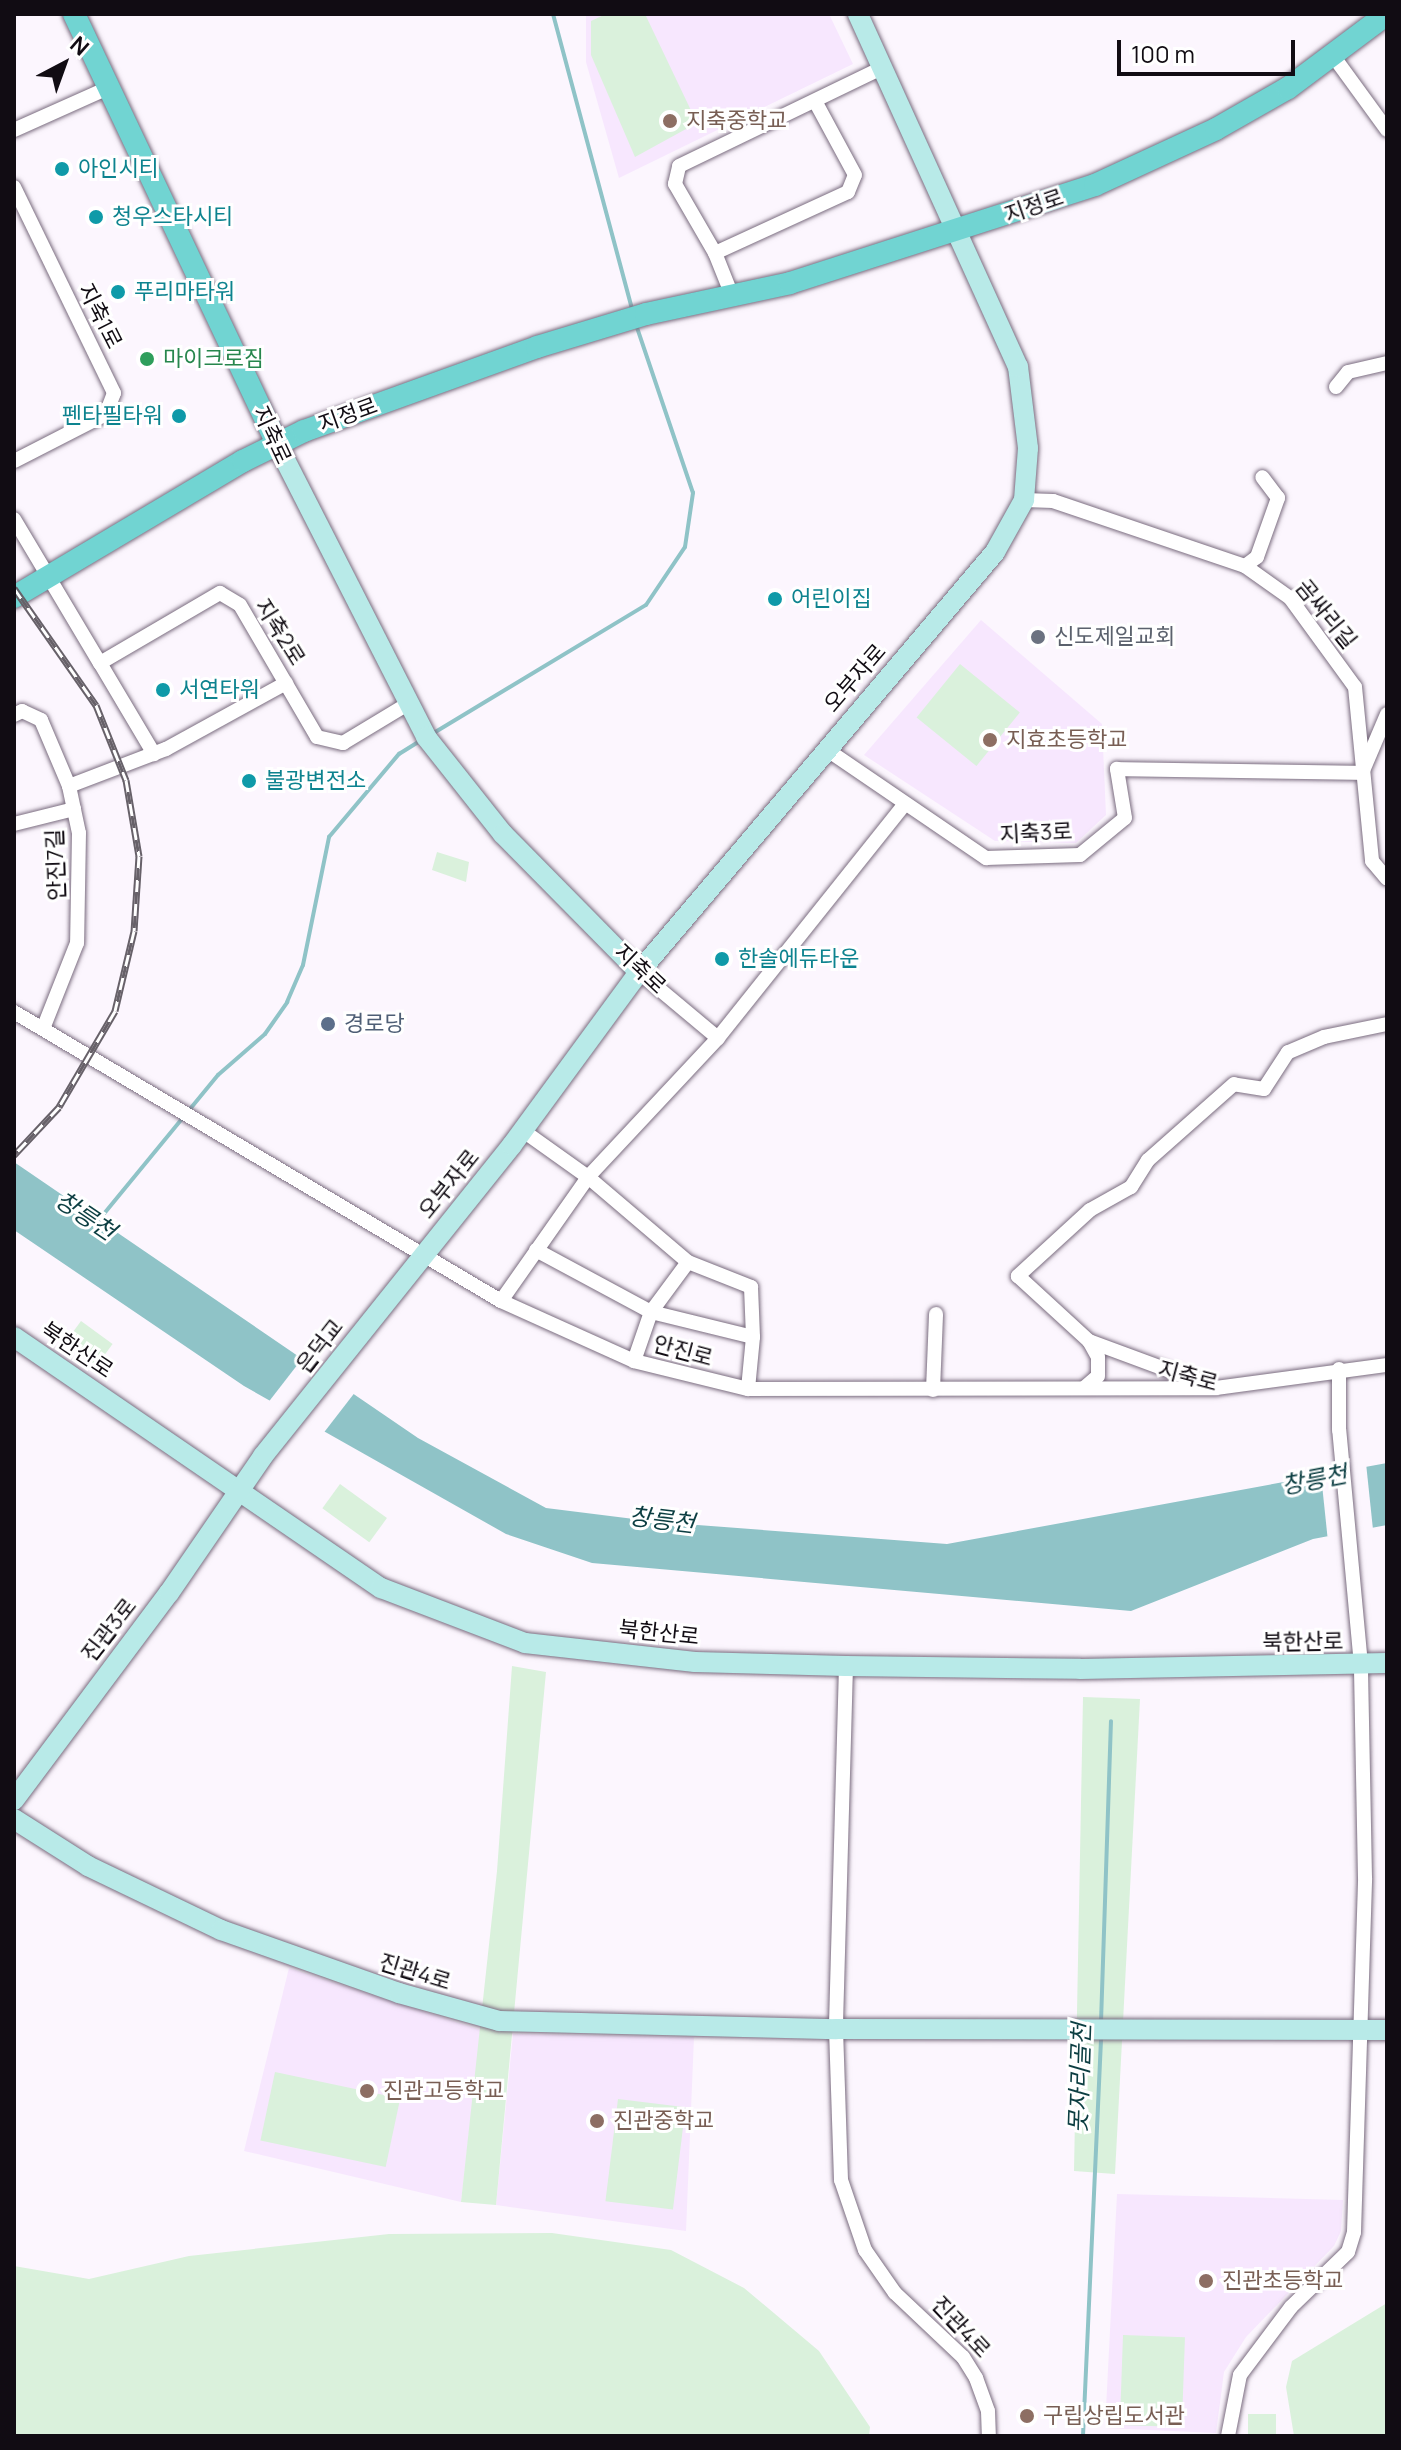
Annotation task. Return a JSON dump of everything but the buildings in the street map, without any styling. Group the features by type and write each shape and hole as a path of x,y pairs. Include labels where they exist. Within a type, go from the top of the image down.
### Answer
{"main road":[{"name":"지축로","path":"74,14 277,444 411,713 437,753 514,846 639,972"},
{"name":"오부자로","path":"391,1293 522,1130 639,972 995,552 1024,500 1028,448 1022,381 858,14"},
{"name":"지정로","path":"14,597 277,444 516,354 646,314 733,298 955,234 1095,185 1176,148 1334,57 1387,14"},
{"name":"은덕교","path":"239,1487 391,1293"},
{"name":"북한산로","path":"14,1337 239,1487 381,1588 525,1643 695,1662 846,1666 1387,1663"},
{"name":"진관3로","path":"14,1800 169,1593 239,1487"},
{"name":"진관4로","path":"14,1819 88,1866 221,1930 483,2017 546,2024 836,2029 1061,2030 1143,2027 1359,2032"},
{"path":"1359,2032 1387,2030"}],"street":[{"path":"1334,57 1387,130"},
{"path":"733,298 715,253 675,184 679,166 884,67"},
{"path":"14,130 110,87"},
{"path":"715,253 848,192 855,175 815,101"},
{"name":"지축1로","path":"14,187 114,393 106,414 14,461"},
{"path":"1336,387 1348,372 1387,363"},
{"path":"1245,566 1257,557 1278,498 1262,477"},
{"name":"곰싸리길","path":"1024,500 1053,501 1245,566 1290,598 1355,687 1372,861 1387,879"},
{"path":"14,519 51,576 154,754"},
{"name":"지축2로","path":"100,663 220,593 240,605 317,737 343,743 411,713"},
{"path":"69,786 154,754 286,683"},
{"name":"안진7길","path":"18,713 41,720 69,786 82,890 77,943 43,1029"},
{"path":"1362,773 1387,714"},
{"name":"지축3로","path":"826,749 986,858 1080,855 1125,818 1117,769 1306,776 1362,773"},
{"path":"501,1301 588,1177 718,1038 904,805"},
{"path":"14,824 74,809"},
{"name":"지축로","path":"639,972 718,1038"},
{"path":"14,1012 43,1029"},
{"name":"지축로","path":"1387,1024 1324,1037 1288,1052 1264,1089 1234,1084 1148,1160 1131,1187 1090,1210 1018,1276 1089,1341 1216,1388 1339,1369 1387,1365"},
{"name":"안진로","path":"43,1029 501,1301 634,1361 748,1389 1216,1388"},
{"path":"522,1130 588,1177 688,1262 751,1287 753,1337 748,1389"},
{"path":"536,1250 651,1312 753,1337"},
{"path":"634,1361 651,1312 688,1262"},
{"path":"933,1390 936,1314"},
{"path":"1084,1388 1098,1376 1098,1357 1089,1341"},
{"path":"1228,2436 1240,2375 1266,2335 1341,2262 1352,2242 1365,1878 1361,1665 1339,1430 1339,1369"},
{"path":"836,2029 846,1666"},
{"name":"진관4로","path":"836,2029 841,2180 865,2250 895,2293 963,2357 988,2411 989,2436"}],"shaded area":[{"name":"지축중학교","path":"586,14 829,14 853,64 619,178 586,62"},
{"name":"지효초등학교","path":"981,620 1102,724 1106,815 1076,843 995,841 864,755"},
{"name":"진관고등학교","path":"289,1968 481,2030 461,2202 244,2151"},
{"name":"진관중학교","path":"513,2034 694,2037 686,2231 496,2205"},
{"name":"진관초등학교","path":"1117,2194 1343,2200 1341,2231 1334,2246 1246,2337 1224,2372 1216,2433 1105,2428"}],"green space":[{"path":"606,14 645,14 697,123 635,157 591,55 591,21"},
{"path":"960,664 1020,712 976,766 917,718"},
{"path":"437,852 469,862 466,882 432,870"},
{"path":"81,1321 113,1344 97,1366 65,1343"},
{"path":"340,1484 387,1518 369,1542 322,1508"},
{"path":"512,1666 546,1672 496,2205 461,2202 497,1871"},
{"path":"1083,1697 1140,1699 1115,2174 1074,2171"},
{"path":"275,2072 400,2099 386,2167 260,2140"},
{"path":"618,2099 685,2107 673,2210 605,2201"},
{"path":"552,2233 671,2250 744,2288 819,2351 870,2427 869,2436 14,2436 14,2266 89,2279 189,2256 389,2234"},
{"path":"1387,2303 1387,2436 1294,2436 1286,2387 1292,2361"},
{"path":"1123,2335 1185,2337 1182,2427 1120,2425"},
{"path":"1248,2414 1276,2414 1276,2436 1248,2436"}],"water":[{"name":"창릉천","path":"14,1162 418,1438 546,1508 658,1522 947,1544 1387,1463 1387,1525 1313,1539 1131,1611 592,1563 506,1534 244,1386 14,1230"}],"pier":[{"path":"305,1355 356,1391 322,1435 267,1404"},
{"path":"1366,1463 1373,1532 1327,1536 1320,1468"}],"waterway":[{"path":"553,14 632,309"},
{"path":"432,734 646,605 685,547 693,493 636,325"},
{"name":"창릉천","path":"98,1221 218,1075 265,1034 287,1002 303,965 329,837 399,754 421,740"},
{"name":"못자리골천","path":"1101,2022 1111,1721"},
{"name":"못자리골천","path":"1083,2436 1101,2035"}],"railway":[{"path":"14,588 96,705 126,780 139,856 134,931 115,1011 59,1107 14,1155"}],"place":[{"name":"지축중학교","path":"670,121"},
{"name":"아인시티","path":"62,169"},
{"name":"청우스타시티","path":"96,217"},
{"name":"푸리마타워","path":"118,292"},
{"name":"마이크로짐","path":"147,359"},
{"name":"펜타필타워","path":"179,416"},
{"name":"어린이집","path":"775,599"},
{"name":"신도제일교회","path":"1038,637"},
{"name":"서연타워","path":"163,690"},
{"name":"지효초등학교","path":"990,740"},
{"name":"불광변전소","path":"249,781"},
{"name":"한솔에듀타운","path":"722,959"},
{"name":"경로당","path":"328,1024"},
{"name":"진관고등학교","path":"367,2091"},
{"name":"진관중학교","path":"597,2121"},
{"name":"진관초등학교","path":"1206,2281"},
{"name":"구립상립도서관","path":"1027,2416"}]}
